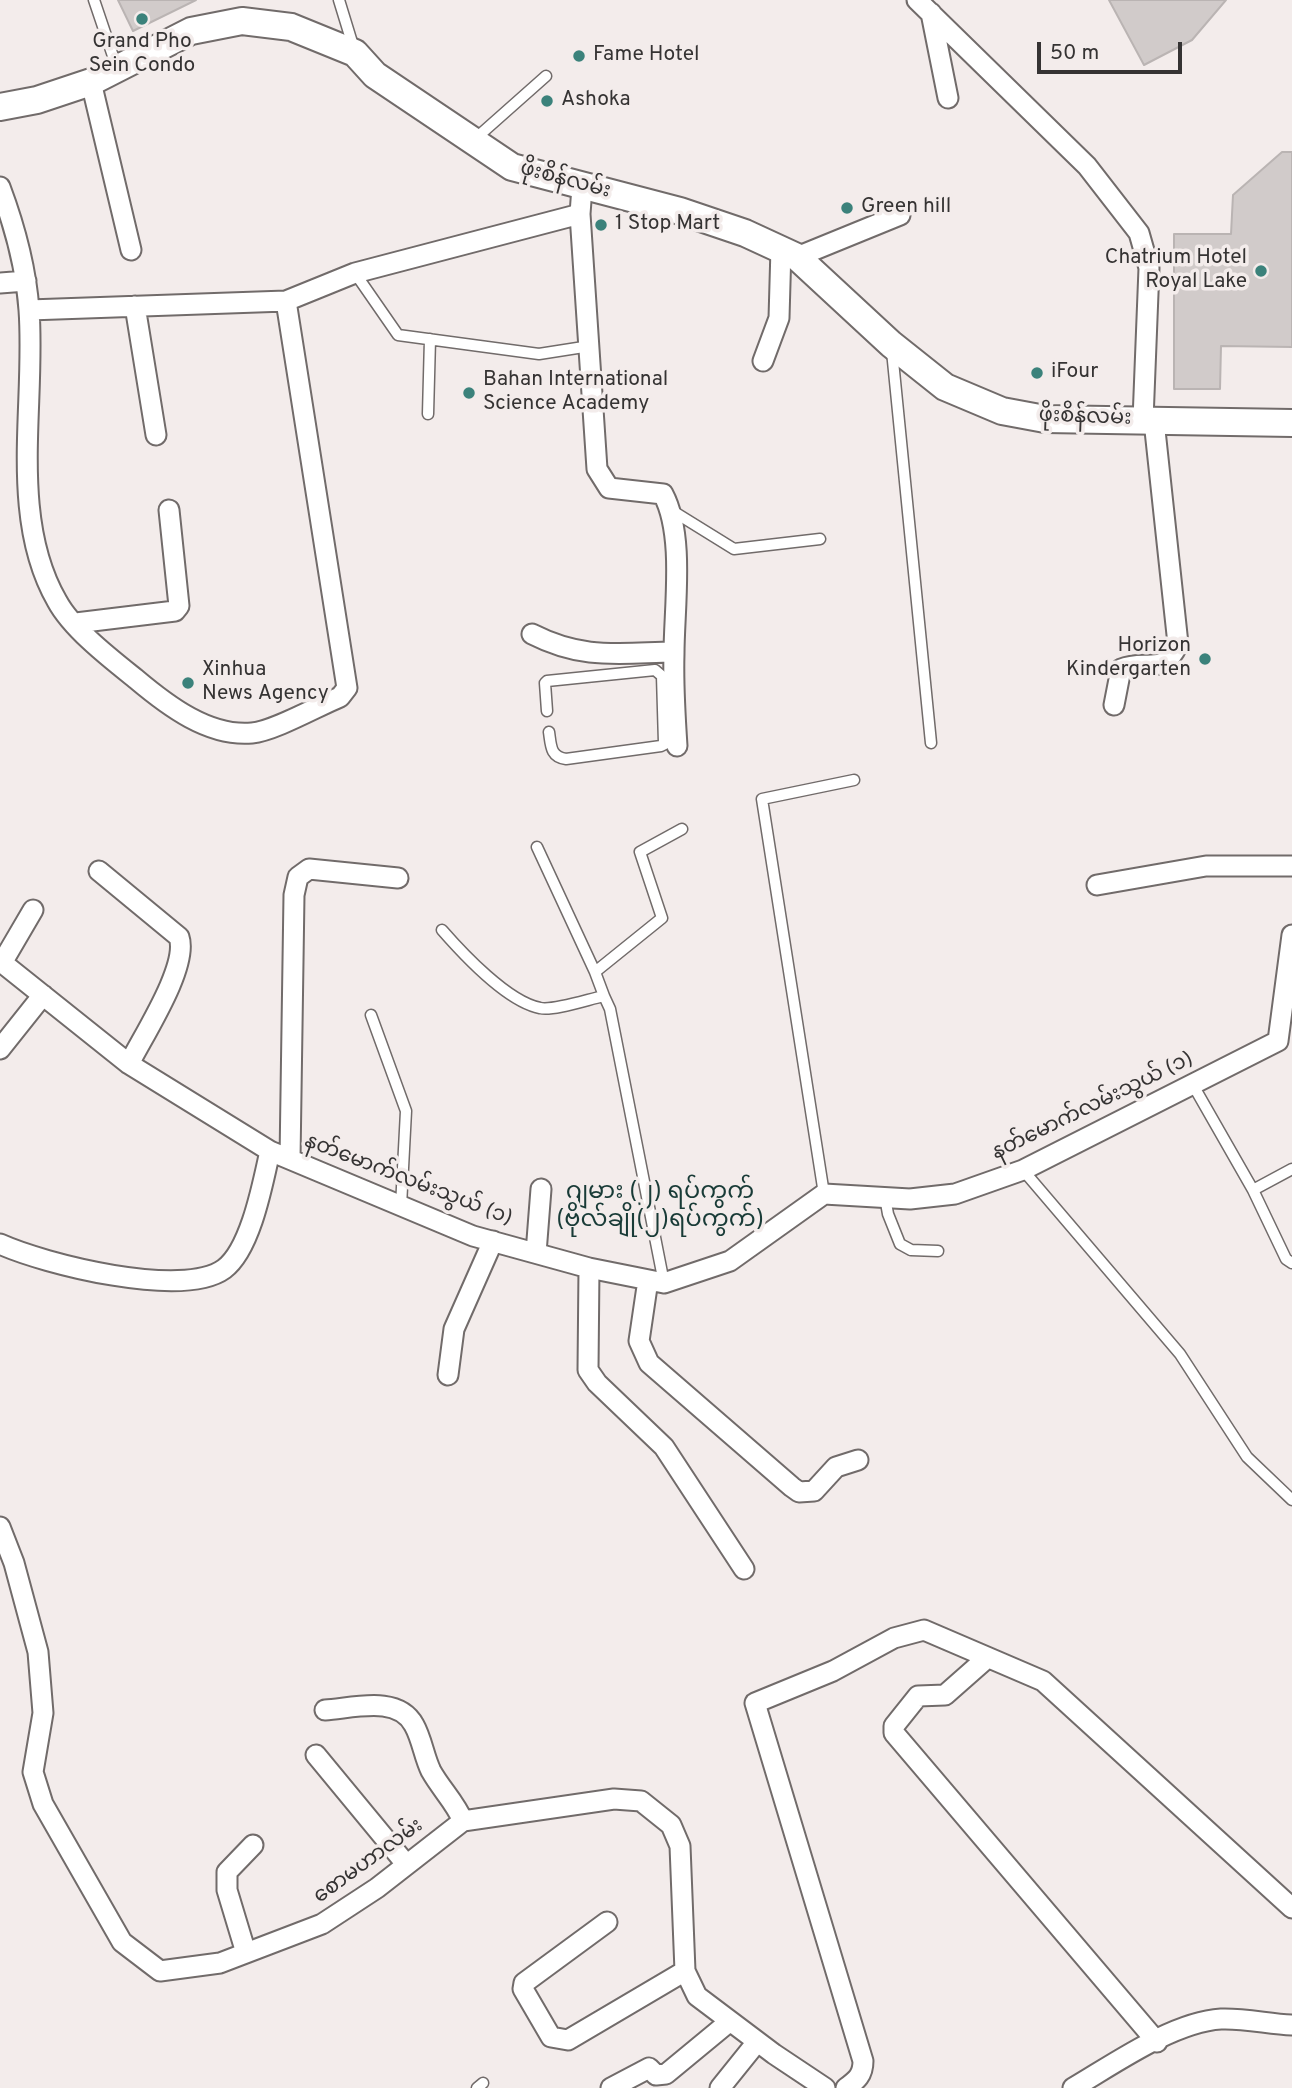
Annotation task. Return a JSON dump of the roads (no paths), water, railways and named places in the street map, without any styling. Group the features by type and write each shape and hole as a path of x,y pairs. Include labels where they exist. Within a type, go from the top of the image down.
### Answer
{"main road":[{"name":"ဖိုးစိန်လမ်း","path":"0,107 37,100 91,82 191,31 242,21 291,27 355,53 374,75 512,167 680,211 789,252 891,344 945,387 1002,411 1045,419 1292,423"}],"street":[{"path":"924,6 948,98"},
{"path":"924,6 1087,166 1139,233 1149,268 1149,420 1178,644 1172,657 1160,666 1121,669 1115,685 1114,705"},
{"path":"91,82 131,250"},
{"path":"0,187 17,234 29,310 31,410 26,492 40,556 55,599 76,623 141,683 176,709 224,733 255,733 345,693 347,688 286,300"},
{"path":"582,187 580,214 597,469 609,488 663,495 671,509 676,566 673,743"},
{"path":"29,310 286,300 355,273 580,214"},
{"path":"762,361 779,318 789,252 900,215"},
{"path":"0,283 26,281"},
{"path":"135,306 156,435"},
{"path":"76,623 175,611 179,606 169,510"},
{"path":"532,634 557,647 580,653 674,652"},
{"path":"1097,885 1206,866 1292,866"},
{"path":"290,1159 294,895 298,877 309,869 398,878"},
{"path":"99,871 179,936 182,945 178,966 129,1064"},
{"path":"1,962 33,910"},
{"name":"နတ်မောက်လမ်းသွယ် (၁)","path":"1,962 129,1064 270,1151 401,1206 494,1241 589,1268 656,1281 730,1261 824,1194 910,1199 955,1194 1023,1170 1285,1042 1292,935"},
{"path":"0,1049 43,995"},
{"path":"0,1244 92,1273 197,1279 224,1270 239,1251 261,1194 270,1151"},
{"path":"536,1253 541,1189"},
{"path":"448,1375 454,1329 494,1241"},
{"path":"589,1268 588,1370 602,1389 664,1447 744,1569"},
{"path":"656,1281 639,1341 649,1363 799,1492 814,1491 836,1467 858,1460"},
{"name":"စောမဟာလမ်း","path":"0,1527 14,1563 38,1652 43,1713 33,1772 43,1804 122,1942 160,1971 219,1963 322,1924 377,1888 463,1821 614,1799 641,1801 671,1825 680,1846 685,1971 697,1996 757,2042 825,2088"},
{"path":"846,2088 858,2079 863,2070 863,2061 755,1703 833,1671 911,1632 924,1630 1042,1681 1292,1909"},
{"path":"987,1658 945,1695 918,1696 894,1726 894,1733 1157,2042"},
{"path":"325,1710 389,1705 404,1711 415,1725 431,1770 456,1805 463,1821"},
{"path":"316,1755 407,1864"},
{"path":"246,1953 227,1890 227,1872 253,1845"},
{"path":"607,1922 524,1983 523,1989 551,2037 568,2040 685,1971"},
{"path":"1073,2088 1191,2025 1222,2019 1292,2025"},
{"path":"611,2088 649,2068 656,2075 666,2074 729,2021"},
{"path":"720,2088 757,2042"}],"lane":[{"path":"94,0 117,68"},
{"path":"338,0 355,53"},
{"path":"472,142 546,76"},
{"path":"355,273 398,335 538,354 590,346"},
{"path":"428,414 430,339"},
{"path":"891,344 931,743"},
{"path":"671,509 734,548 820,539"},
{"path":"547,711 547,681 655,670 662,676 673,743 566,759 559,758 551,751 549,732"},
{"path":"824,1194 762,799 854,780"},
{"path":"595,972 662,918 640,852 682,829"},
{"path":"537,847 610,1009 656,1281"},
{"path":"442,930 475,967 511,993 540,1009 604,996"},
{"path":"372,1015 406,1111 401,1206"},
{"path":"1193,1085 1253,1190 1286,1259 1292,1263"},
{"path":"1253,1190 1292,1169"},
{"path":"1023,1170 1180,1354 1247,1457 1292,1500"},
{"path":"885,1197 888,1214 900,1244 911,1250 938,1251"}],"place":[{"name":"Grand Pho Sein Condo","path":"142,19"},
{"name":"Fame Hotel","path":"579,56"},
{"name":"Ashoka","path":"547,101"},
{"name":"Green hill","path":"847,208"},
{"name":"1 Stop Mart","path":"601,225"},
{"name":"Chatrium Hotel Royal Lake","path":"1261,271"},
{"name":"iFour","path":"1037,373"},
{"name":"Bahan International Science Academy","path":"469,393"},
{"name":"Horizon Kindergarten","path":"1205,659"},
{"name":"Xinhua News Agency","path":"188,683"}],"district":[{"name":"ဂျမား (၂) ရပ်ကွက် (ဗိုလ်ချို(၂)ရပ်ကွက်)","path":"660,1207"}]}
